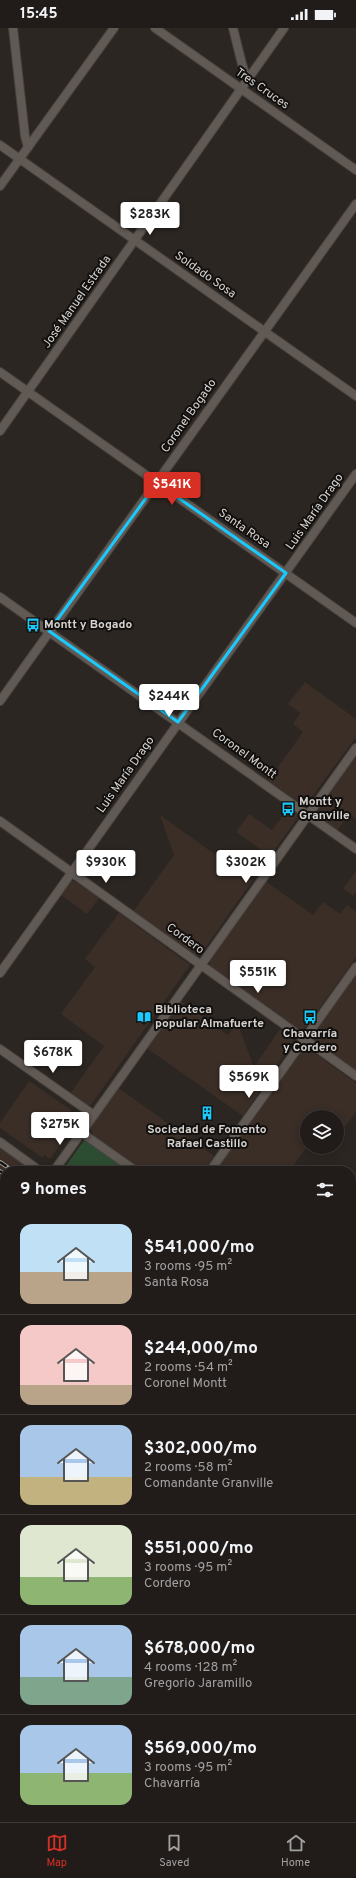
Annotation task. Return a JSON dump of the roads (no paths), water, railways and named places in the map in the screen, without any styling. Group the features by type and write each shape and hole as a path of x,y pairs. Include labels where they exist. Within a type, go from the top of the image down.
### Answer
{"street":[{"path":"13,28 25,136 28,147"},
{"path":"0,186 114,28"},
{"name":"Tres Cruces","path":"155,28 356,170"},
{"path":"233,28 247,80"},
{"name":"José Manuel Estrada","path":"0,431 284,28"},
{"name":"Soldado Sosa","path":"0,145 356,396"},
{"name":"Coronel Bogado","path":"0,701 356,204"},
{"name":"Santa Rosa","path":"0,372 356,623"},
{"name":"Luis María Drago","path":"0,973 356,474"},
{"name":"Coronel Montt","path":"0,597 356,849"},
{"path":"58,1166 356,748"},
{"name":"Cordero","path":"0,821 356,1076"},
{"path":"214,1166 356,968"},
{"path":"0,1049 94,1115"},
{"path":"82,1133 129,1166"},
{"path":"0,1142 33,1166"}],"railway":[{"path":"0,1162 6,1166"}],"place":[{"name":"Montt y Bogado","path":"33,625"},
{"name":"Montt y Granville","path":"288,809"},
{"name":"Biblioteca popular Almafuerte","path":"144,1017"},
{"name":"Chavarría y Cordero","path":"310,1017"},
{"name":"Sociedad de Fomento Rafael Castillo","path":"207,1113"}]}
